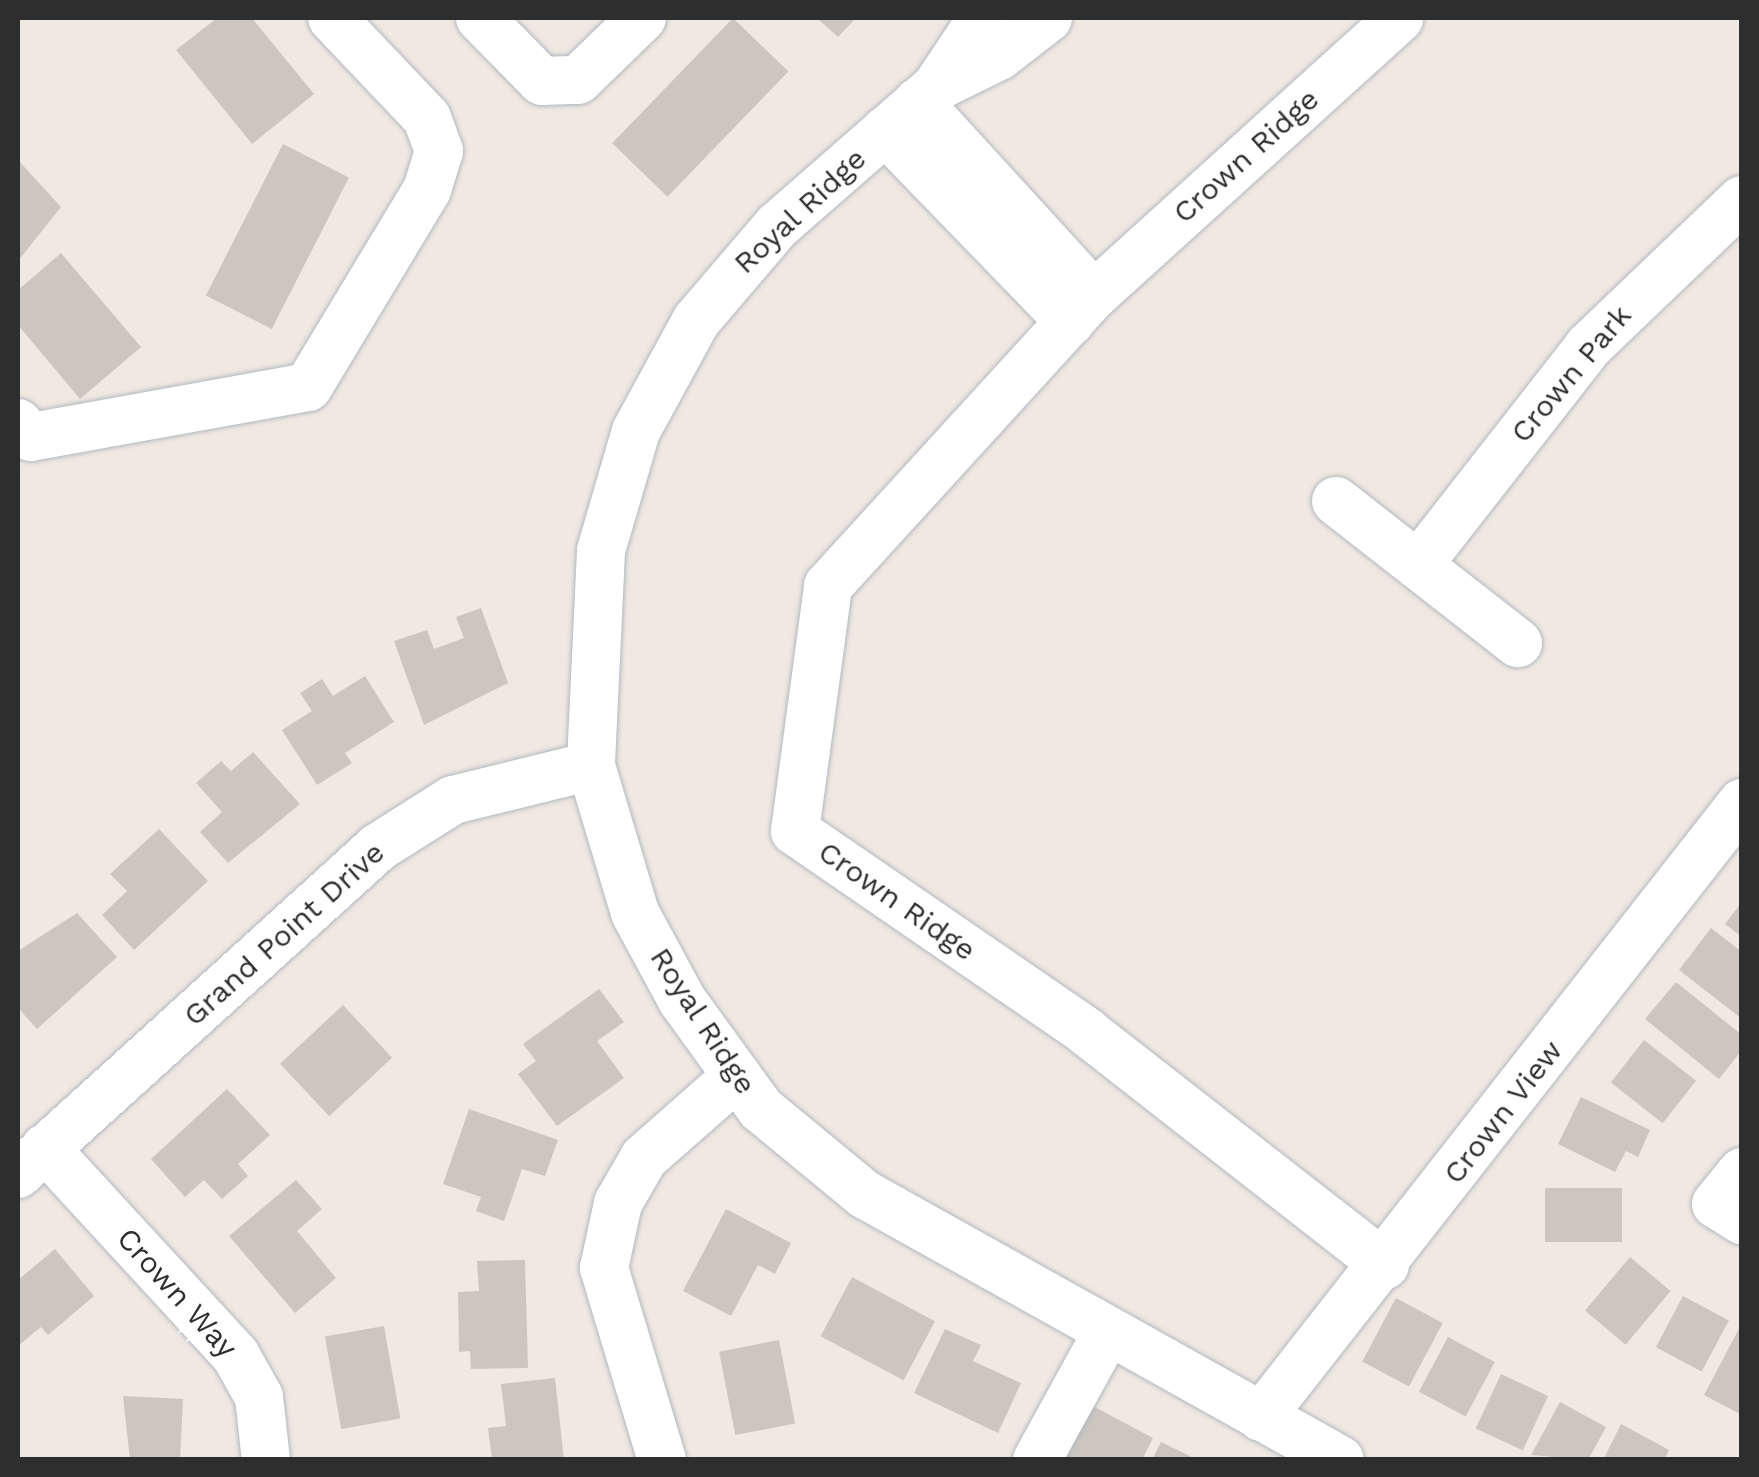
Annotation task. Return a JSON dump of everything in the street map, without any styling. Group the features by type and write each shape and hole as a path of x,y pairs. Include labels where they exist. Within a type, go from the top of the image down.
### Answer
{"street":[{"path":"480,18 542,81 578,80 642,18"},
{"name":"Royal Ridge","path":"982,18 913,107 734,271 636,431 601,551 590,766 636,913 761,1109 864,1194 1340,1460"},
{"name":"Royal Ridge","path":"913,107 1000,56 1048,18"},
{"name":"Crown Ridge","path":"1385,1265 1086,1031 795,831 828,586 1082,309 1399,18"},
{"path":"18,423 31,438 308,387 427,190 439,151 427,118 359,27"},
{"path":"913,107 1082,309"},
{"name":"Crown Park","path":"1418,565 1589,346 1742,200"},
{"path":"1336,501 1518,644"},
{"name":"Grand Point Drive","path":"32,1161 425,814 482,790 590,766"},
{"name":"Crown View","path":"1262,1418 1742,803"},
{"path":"662,1460 605,1286 608,1252 618,1203 644,1158 737,1076"},
{"name":"Crown Way","path":"32,1161 236,1356 259,1397 266,1460"},
{"path":"1037,1460 1108,1331"}],"building":[{"path":"217,18 252,18 314,94 252,144 176,50"},
{"path":"733,18 788,71 668,197 612,143"},
{"path":"817,18 856,18 838,37"},
{"path":"283,144 349,178 272,329 206,295"},
{"path":"18,160 61,207 18,261"},
{"path":"61,253 141,347 80,399 18,325 18,290"},
{"path":"481,608 508,683 424,725 394,641 427,630 434,649 464,638 456,617"},
{"path":"365,676 394,722 345,753 352,763 317,785 282,730 312,711 300,693 322,679 333,696"},
{"path":"253,752 300,804 228,863 200,832 222,812 196,783 221,761 231,771"},
{"path":"159,829 208,881 134,950 102,915 127,891 110,874"},
{"path":"1742,902 1742,937 1725,924"},
{"path":"77,913 117,957 37,1029 18,1008 18,951"},
{"path":"1711,928 1742,952 1742,1019 1679,970"},
{"path":"1676,982 1742,1035 1742,1050 1719,1079 1645,1019"},
{"path":"599,989 624,1022 597,1041 624,1078 557,1126 518,1074 536,1061 523,1044"},
{"path":"343,1005 392,1058 329,1116 280,1064"},
{"path":"1644,1040 1696,1081 1663,1123 1611,1083"},
{"path":"227,1089 270,1135 238,1164 248,1176 222,1199 204,1180 185,1197 151,1159"},
{"path":"1581,1097 1650,1130 1638,1157 1626,1151 1615,1172 1558,1144"},
{"path":"469,1109 558,1140 545,1176 522,1169 504,1221 476,1211 481,1197 443,1184"},
{"path":"296,1180 322,1209 297,1231 336,1278 295,1313 229,1236"},
{"path":"1545,1188 1622,1188 1622,1242 1545,1242"},
{"path":"726,1209 791,1243 775,1274 758,1265 731,1316 683,1291"},
{"path":"55,1249 94,1296 48,1335 41,1327 18,1346 18,1280"},
{"path":"1630,1257 1671,1291 1626,1345 1585,1311"},
{"path":"525,1260 528,1368 471,1369 470,1351 459,1352 458,1292 479,1291 477,1261"},
{"path":"852,1277 935,1321 904,1380 821,1336"},
{"path":"1683,1296 1729,1320 1702,1372 1656,1347"},
{"path":"1396,1298 1443,1323 1409,1386 1362,1362"},
{"path":"1742,1323 1742,1415 1704,1395"},
{"path":"384,1326 400,1419 341,1429 325,1336"},
{"path":"945,1329 981,1345 973,1361 1021,1383 998,1433 914,1393"},
{"path":"1448,1337 1495,1362 1466,1417 1419,1392"},
{"path":"779,1340 795,1423 735,1435 719,1352"},
{"path":"1501,1374 1548,1396 1523,1450 1476,1428"},
{"path":"555,1378 564,1460 492,1460 488,1428 506,1426 501,1384"},
{"path":"123,1396 183,1399 180,1460 130,1460"},
{"path":"1560,1402 1606,1427 1588,1460 1531,1455"},
{"path":"1089,1404 1153,1438 1142,1460 1060,1460"},
{"path":"1621,1424 1669,1450 1664,1460 1603,1460"},
{"path":"1161,1442 1198,1460 1152,1460"}]}
